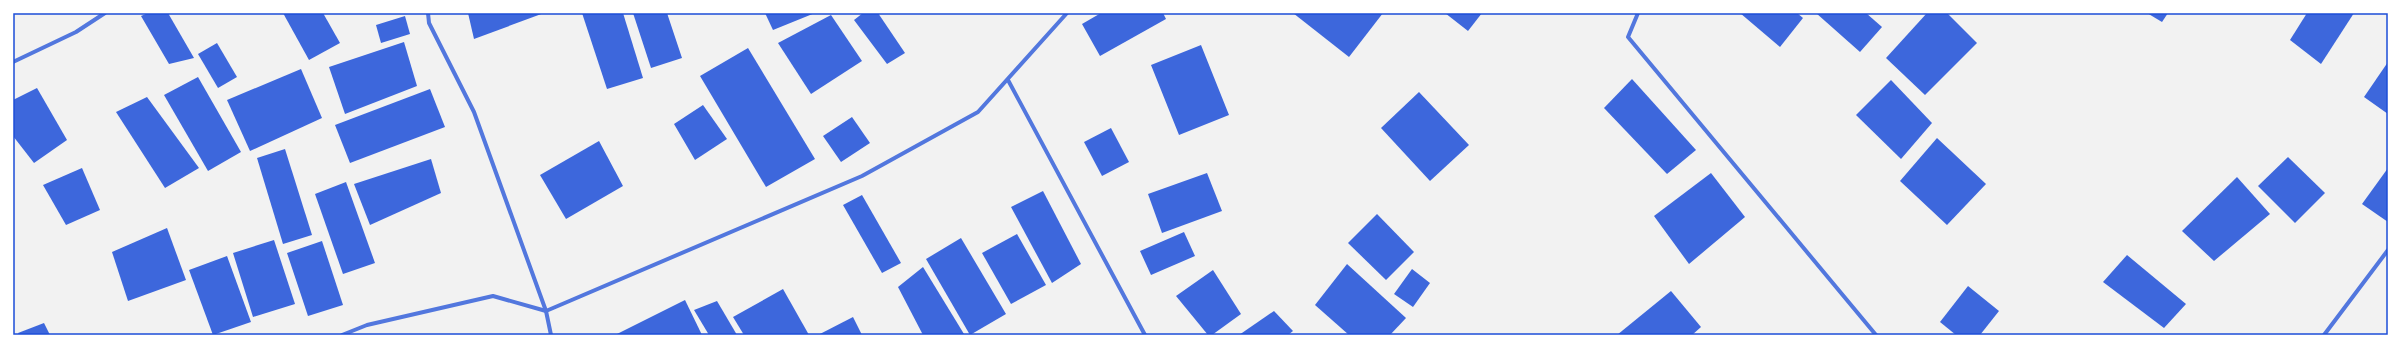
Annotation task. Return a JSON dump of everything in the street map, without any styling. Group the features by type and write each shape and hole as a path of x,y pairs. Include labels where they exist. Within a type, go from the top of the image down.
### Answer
{"street":[{"path":"13,62 76,32 105,13"},
{"path":"428,13 429,23 474,112 546,311 551,335"},
{"path":"342,335 367,325 493,296 546,311 862,176 978,112 1067,13"},
{"path":"1638,13 1628,37 1876,335"},
{"path":"1008,80 1145,335"},
{"path":"2324,335 2388,250"}],"building":[{"path":"148,13 168,13 194,58 169,64 141,16"},
{"path":"283,13 323,13 340,43 309,60"},
{"path":"468,13 544,13 474,39"},
{"path":"582,13 623,13 643,78 607,89"},
{"path":"633,13 667,13 682,58 651,68"},
{"path":"765,13 815,13 773,30"},
{"path":"863,13 878,13 905,53 887,64 854,20"},
{"path":"1101,13 1163,13 1166,19 1100,56 1082,24"},
{"path":"1293,13 1383,13 1349,57"},
{"path":"1445,13 1482,13 1468,31"},
{"path":"1740,13 1797,13 1803,18 1780,47"},
{"path":"1816,13 1866,13 1882,27 1860,52"},
{"path":"1927,13 1947,13 1977,43 1925,95 1886,58"},
{"path":"2147,13 2168,13 2162,22"},
{"path":"2307,13 2354,13 2321,64 2290,40"},
{"path":"831,15 862,61 811,94 778,43"},
{"path":"405,16 410,34 381,43 376,25"},
{"path":"404,42 417,86 345,114 329,67"},
{"path":"217,43 237,77 218,88 198,54"},
{"path":"1201,45 1229,115 1179,135 1151,65"},
{"path":"748,48 815,159 766,187 700,76"},
{"path":"2388,62 2388,114 2364,97"},
{"path":"301,69 322,118 250,151 227,100"},
{"path":"198,77 241,152 208,171 164,95"},
{"path":"1632,79 1696,150 1667,174 1604,108"},
{"path":"1891,80 1932,123 1901,159 1856,115"},
{"path":"37,88 67,140 34,163 13,136 13,100"},
{"path":"430,89 445,127 350,163 335,125"},
{"path":"1419,92 1469,145 1430,181 1381,128"},
{"path":"147,97 199,168 165,188 116,112"},
{"path":"703,105 727,139 695,160 674,124"},
{"path":"852,117 870,143 841,162 823,136"},
{"path":"1111,128 1129,162 1102,176 1084,142"},
{"path":"1937,138 1986,184 1947,225 1900,181"},
{"path":"599,141 623,186 566,219 540,175"},
{"path":"285,149 312,235 283,244 257,158"},
{"path":"2288,157 2325,193 2295,223 2258,186"},
{"path":"431,159 441,193 370,225 354,184"},
{"path":"82,168 100,210 66,225 43,185"},
{"path":"2388,168 2388,222 2362,204"},
{"path":"1207,173 1222,211 1162,233 1148,194"},
{"path":"1711,173 1745,217 1689,264 1654,216"},
{"path":"2237,177 2270,214 2214,261 2182,231"},
{"path":"346,182 375,263 343,274 315,194"},
{"path":"1043,191 1081,264 1052,283 1011,207"},
{"path":"862,195 901,263 882,273 843,205"},
{"path":"1377,214 1414,252 1386,280 1348,243"},
{"path":"167,228 186,280 128,301 112,252"},
{"path":"1184,232 1195,256 1151,275 1140,251"},
{"path":"1017,234 1046,285 1011,304 982,253"},
{"path":"961,238 1006,314 970,335 926,259"},
{"path":"274,240 295,304 253,317 233,253"},
{"path":"322,241 343,305 308,316 287,253"},
{"path":"2127,255 2186,304 2164,328 2103,282"},
{"path":"227,256 251,322 213,335 189,270"},
{"path":"1347,264 1406,318 1390,335 1349,335 1315,305"},
{"path":"923,267 964,334 923,335 898,287"},
{"path":"1412,269 1430,283 1413,307 1394,294"},
{"path":"1213,270 1241,314 1212,335 1208,335 1176,296"},
{"path":"1968,286 1999,311 1980,335 1956,335 1940,322"},
{"path":"783,289 809,335 744,335 733,317"},
{"path":"1671,291 1701,327 1692,335 1617,335"},
{"path":"685,300 702,335 615,335"},
{"path":"717,301 737,335 709,335 694,310"},
{"path":"1274,311 1293,331 1288,335 1239,335"},
{"path":"853,317 862,335 818,335"},
{"path":"44,323 50,335 19,335 18,333"}]}
